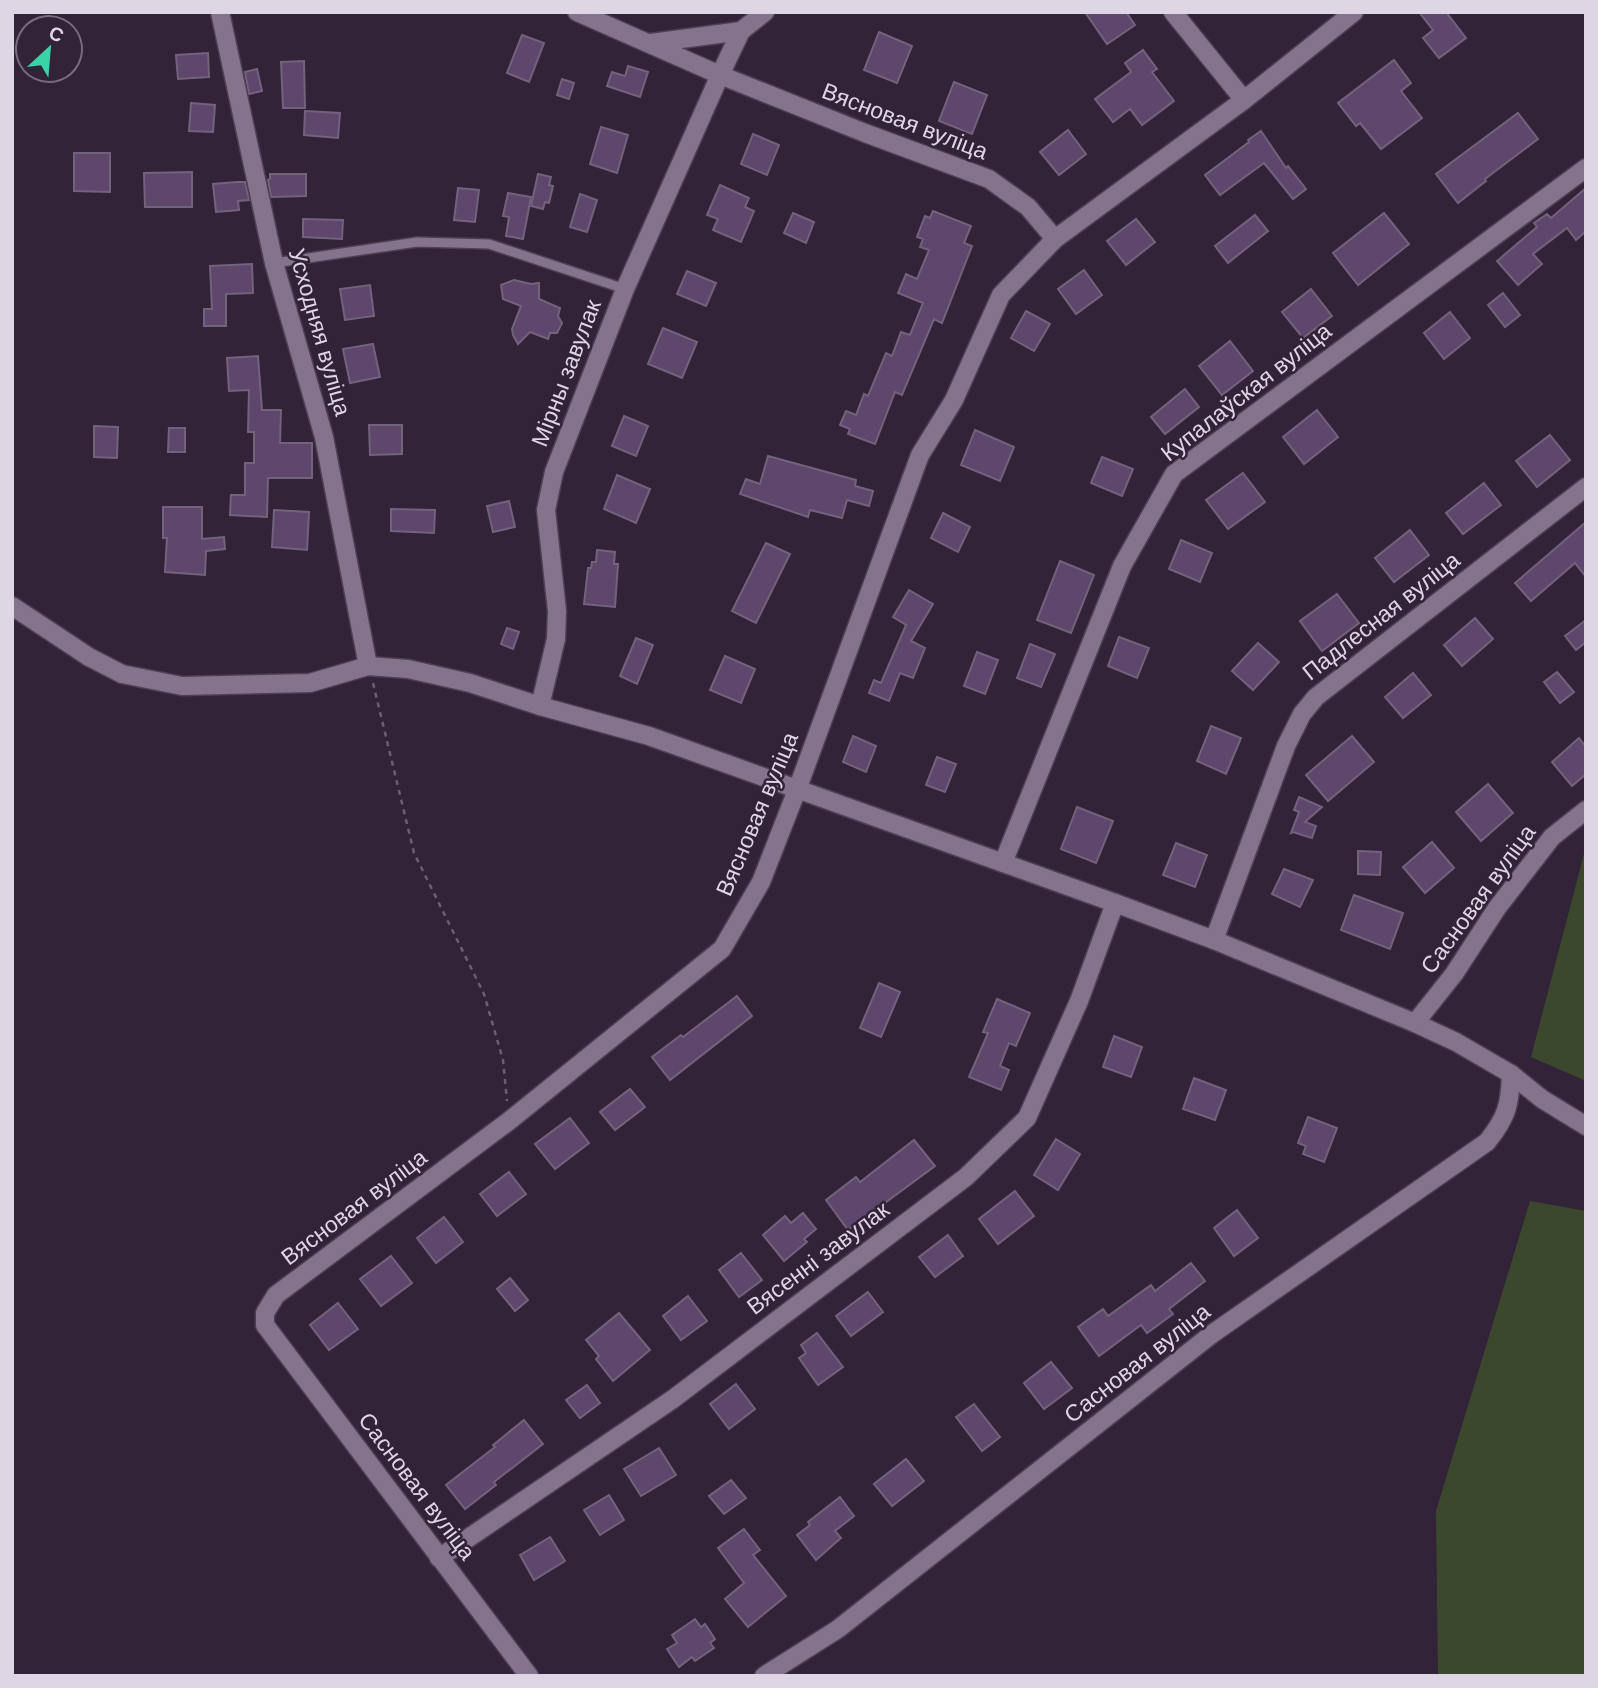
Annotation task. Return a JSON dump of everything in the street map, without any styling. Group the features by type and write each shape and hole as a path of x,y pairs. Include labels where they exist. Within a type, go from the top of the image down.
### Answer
{"street":[{"name":"Усходняя вуліца","path":"220,12 274,263 324,437 368,666"},
{"name":"Вясновая вуліца","path":"577,12 720,75 865,134 989,179 1028,207 1055,239"},
{"path":"651,43 741,31 765,12"},
{"path":"1173,12 1244,100"},
{"name":"Вясновая вуліца","path":"265,1325 265,1314 276,1295 509,1121 722,948 761,882 920,455 954,400 1001,295 1055,239 1244,100 1354,12"},
{"name":"Мірны завулак","path":"540,706 556,639 557,611 546,510 554,472 625,289 741,31"},
{"name":"Купалаўская вуліца","path":"1003,863 1122,566 1174,474 1586,168"},
{"name":"Падлесная вуліца","path":"1213,940 1286,746 1302,713 1316,697 1586,487"},
{"path":"12,606 89,657 122,674 182,686 310,683 368,666 408,668 470,683 540,706 649,736 1115,903 1415,1023 1456,1042 1511,1074 1542,1099 1586,1126"},
{"name":"Сасновая вуліца","path":"1415,1023 1454,974 1497,908 1552,837 1586,810"},
{"name":"Вясенні завулак","path":"439,1558 673,1399 966,1177 1027,1118 1079,1001 1115,903"},
{"name":"Сасновая вуліца","path":"764,1676 838,1629 1212,1334 1488,1142 1503,1122 1510,1103 1511,1074"},
{"name":"Сасновая вуліца","path":"265,1325 529,1676"}],"lane":[{"path":"274,263 417,242 489,244 625,289"}],"path":[{"path":"368,666 414,853 484,994 503,1060 509,1121"}],"green space":[{"path":"1586,846 1586,1081 1531,1057"},
{"path":"1530,1201 1586,1211 1586,1676 1438,1676 1436,1511"}],"building":[{"path":"1085,12 1126,12 1135,25 1107,44"},
{"path":"1419,12 1446,12 1466,38 1439,58 1423,38 1433,30"},
{"path":"879,32 912,46 897,83 864,70"},
{"path":"522,35 544,43 529,82 507,73"},
{"path":"1143,50 1157,69 1152,72 1174,101 1142,125 1130,109 1113,122 1095,99 1131,72 1125,63"},
{"path":"208,53 209,77 178,79 176,55"},
{"path":"1394,60 1411,83 1401,91 1422,118 1381,149 1360,123 1356,126 1338,103"},
{"path":"304,61 305,108 283,108 281,62"},
{"path":"628,66 648,72 640,97 607,86 612,72 625,76"},
{"path":"257,69 262,91 249,94 245,72"},
{"path":"562,79 574,83 569,99 557,95"},
{"path":"954,82 987,95 972,134 939,121"},
{"path":"191,103 215,105 213,132 189,131"},
{"path":"305,111 340,113 338,138 304,135"},
{"path":"1518,113 1538,139 1458,203 1436,174"},
{"path":"601,127 628,135 617,173 590,164"},
{"path":"1068,130 1086,154 1059,175 1040,152"},
{"path":"1261,131 1286,168 1288,166 1306,189 1293,199 1264,163 1220,195 1205,175"},
{"path":"753,134 779,145 767,175 741,164"},
{"path":"74,153 110,153 110,192 74,191"},
{"path":"192,172 192,207 145,207 144,173"},
{"path":"270,174 306,174 306,196 271,197 268,180"},
{"path":"538,174 551,177 549,185 553,186 549,203 545,202 543,209 531,206"},
{"path":"245,182 249,200 238,201 239,210 216,212 213,184"},
{"path":"720,185 749,198 745,207 754,211 741,242 713,230 718,219 707,215"},
{"path":"458,188 479,190 475,222 454,220"},
{"path":"1586,188 1586,231 1576,240 1567,228 1533,254 1542,264 1518,285 1497,261 1537,227 1534,223 1547,214 1551,218"},
{"path":"508,193 531,197 523,239 506,236 509,217 503,216"},
{"path":"580,194 597,200 587,232 570,227"},
{"path":"933,211 971,226 964,243 972,246 942,323 934,319 902,395 895,392 875,444 848,434 850,429 840,425 846,411 856,415 864,394 868,396 886,353 892,356 901,332 910,335 923,303 898,293 906,274 917,279 929,250 920,247 923,239 917,237 925,216 930,218"},
{"path":"793,213 814,222 806,243 784,233"},
{"path":"1384,213 1409,244 1358,285 1333,253"},
{"path":"1255,215 1268,231 1228,263 1215,246"},
{"path":"303,219 343,220 342,239 303,237"},
{"path":"1136,219 1155,242 1126,265 1107,241"},
{"path":"252,264 253,293 226,294 226,326 204,326 204,309 212,309 210,266"},
{"path":"1084,270 1102,295 1076,314 1058,289"},
{"path":"687,271 716,283 706,306 677,294"},
{"path":"514,280 539,283 539,299 560,308 558,316 562,323 557,333 550,333 548,339 530,332 518,344 512,329 521,306 503,299 501,285"},
{"path":"370,285 374,316 345,320 340,289"},
{"path":"1311,289 1332,316 1303,338 1282,312"},
{"path":"1503,293 1520,315 1505,327 1488,305"},
{"path":"1026,311 1050,324 1034,351 1011,338"},
{"path":"1450,312 1470,338 1444,359 1424,333"},
{"path":"663,328 697,342 682,378 648,364"},
{"path":"1230,341 1253,371 1222,395 1199,366"},
{"path":"373,344 380,377 350,383 343,349"},
{"path":"258,356 262,410 281,410 280,443 312,443 312,478 268,478 267,517 230,515 231,495 245,495 245,463 254,463 254,432 248,432 249,390 229,391 227,358"},
{"path":"1185,389 1199,407 1165,434 1151,417"},
{"path":"1317,410 1338,437 1304,464 1283,437"},
{"path":"624,416 648,426 636,456 612,446"},
{"path":"369,425 402,425 402,454 370,455"},
{"path":"94,426 118,427 117,458 94,457"},
{"path":"169,428 185,428 185,452 168,452"},
{"path":"975,430 1014,447 1000,481 961,465"},
{"path":"1550,435 1570,460 1537,487 1516,461"},
{"path":"768,456 856,480 855,486 873,491 869,506 847,500 842,518 810,510 808,517 740,494 746,479 760,484"},
{"path":"1102,457 1133,469 1122,496 1091,483"},
{"path":"1243,473 1265,502 1228,529 1206,500"},
{"path":"617,475 650,489 636,523 604,509"},
{"path":"1484,483 1501,505 1463,534 1446,513"},
{"path":"509,501 515,527 493,532 487,506"},
{"path":"163,507 202,507 202,539 224,537 225,549 206,551 205,575 165,572 167,538 163,538"},
{"path":"391,509 435,510 434,533 391,531"},
{"path":"274,510 309,512 307,550 272,547"},
{"path":"943,513 970,527 958,552 931,538"},
{"path":"1586,522 1586,577 1575,563 1531,601 1515,583"},
{"path":"1410,530 1429,555 1394,582 1375,558"},
{"path":"1181,540 1212,553 1200,582 1169,569"},
{"path":"766,543 790,554 756,623 732,611"},
{"path":"597,550 615,552 614,564 618,564 615,607 584,604 588,568 591,568 592,562 596,562"},
{"path":"1060,561 1094,575 1071,633 1037,620"},
{"path":"909,590 933,604 911,641 925,648 913,678 900,673 889,701 869,693 874,680 881,683 906,625 893,617"},
{"path":"1337,594 1359,623 1322,651 1300,621"},
{"path":"1475,618 1493,639 1462,666 1444,645"},
{"path":"1586,620 1586,642 1576,650 1565,636"},
{"path":"507,628 519,632 513,649 501,644"},
{"path":"1119,637 1149,648 1137,678 1108,666"},
{"path":"636,638 653,645 637,684 620,676"},
{"path":"1258,643 1279,662 1253,690 1232,671"},
{"path":"1030,644 1055,654 1041,687 1017,678"},
{"path":"977,652 998,660 985,694 964,686"},
{"path":"725,656 755,669 741,703 710,690"},
{"path":"1557,672 1574,692 1560,703 1544,682"},
{"path":"1413,673 1431,695 1403,718 1385,697"},
{"path":"1211,726 1241,738 1226,774 1197,761"},
{"path":"853,736 876,746 866,772 843,762"},
{"path":"1352,736 1374,762 1328,801 1306,775"},
{"path":"1579,738 1586,747 1586,774 1572,786 1552,762"},
{"path":"937,757 956,764 945,792 926,785"},
{"path":"1488,784 1513,813 1481,841 1456,812"},
{"path":"1299,797 1322,807 1305,822 1316,826 1312,838 1291,833 1299,812 1294,810"},
{"path":"1077,807 1113,821 1096,863 1061,849"},
{"path":"1432,842 1454,868 1425,893 1403,867"},
{"path":"1176,843 1207,855 1195,887 1163,875"},
{"path":"1358,851 1381,852 1380,875 1358,874"},
{"path":"1284,869 1313,880 1300,907 1272,894"},
{"path":"1354,895 1403,913 1390,949 1341,930"},
{"path":"879,983 900,992 881,1037 860,1028"},
{"path":"737,996 752,1016 670,1080 652,1057"},
{"path":"997,999 1030,1013 1016,1046 1009,1043 1000,1066 1009,1070 1001,1090 969,1077 988,1033 983,1032"},
{"path":"1114,1036 1142,1047 1131,1077 1103,1067"},
{"path":"1194,1078 1226,1090 1215,1120 1183,1109"},
{"path":"630,1089 645,1107 615,1130 600,1112"},
{"path":"1308,1117 1337,1128 1324,1162 1303,1154 1306,1146 1298,1143"},
{"path":"570,1118 589,1143 555,1169 535,1144"},
{"path":"1056,1139 1080,1154 1058,1190 1034,1175"},
{"path":"914,1140 935,1166 848,1230 826,1200 856,1177 860,1182"},
{"path":"509,1172 526,1194 497,1216 480,1194"},
{"path":"1015,1191 1034,1216 998,1244 979,1219"},
{"path":"1237,1210 1258,1238 1234,1256 1214,1228"},
{"path":"803,1213 816,1229 804,1239 807,1242 784,1261 763,1235 785,1216 791,1223"},
{"path":"444,1217 463,1242 436,1263 417,1238"},
{"path":"948,1235 963,1256 935,1277 919,1257"},
{"path":"741,1253 762,1280 739,1297 719,1270"},
{"path":"391,1256 412,1283 381,1306 360,1279"},
{"path":"1191,1263 1205,1281 1169,1309 1173,1314 1147,1333 1141,1325 1099,1356 1078,1327 1103,1309 1108,1316 1151,1285 1155,1291"},
{"path":"510,1278 528,1300 515,1311 497,1289"},
{"path":"868,1292 883,1312 851,1336 836,1316"},
{"path":"688,1296 707,1321 681,1340 663,1316"},
{"path":"338,1303 358,1329 329,1350 310,1325"},
{"path":"619,1313 650,1350 613,1381 586,1340"},
{"path":"817,1333 843,1367 818,1385 799,1358 806,1353 801,1345"},
{"path":"1051,1362 1072,1388 1044,1409 1024,1383"},
{"path":"736,1384 755,1409 729,1429 710,1404"},
{"path":"587,1385 600,1403 580,1418 566,1400"},
{"path":"974,1404 1000,1437 982,1451 956,1417"},
{"path":"524,1420 543,1444 494,1482 496,1485 465,1509 446,1485 495,1447 493,1445"},
{"path":"659,1448 676,1475 641,1496 624,1469"},
{"path":"906,1459 924,1481 892,1506 874,1484"},
{"path":"731,1480 746,1498 724,1514 709,1496"},
{"path":"609,1495 624,1520 600,1535 584,1510"},
{"path":"840,1497 854,1516 835,1531 841,1538 816,1560 797,1535 810,1525 808,1522"},
{"path":"744,1529 760,1550 753,1555 786,1596 748,1627 725,1599 744,1583 718,1548"},
{"path":"550,1537 565,1561 534,1580 520,1555"},
{"path":"695,1619 701,1627 705,1624 715,1639 710,1643 714,1648 695,1661 692,1657 679,1667 667,1649 677,1643 672,1635"}]}
